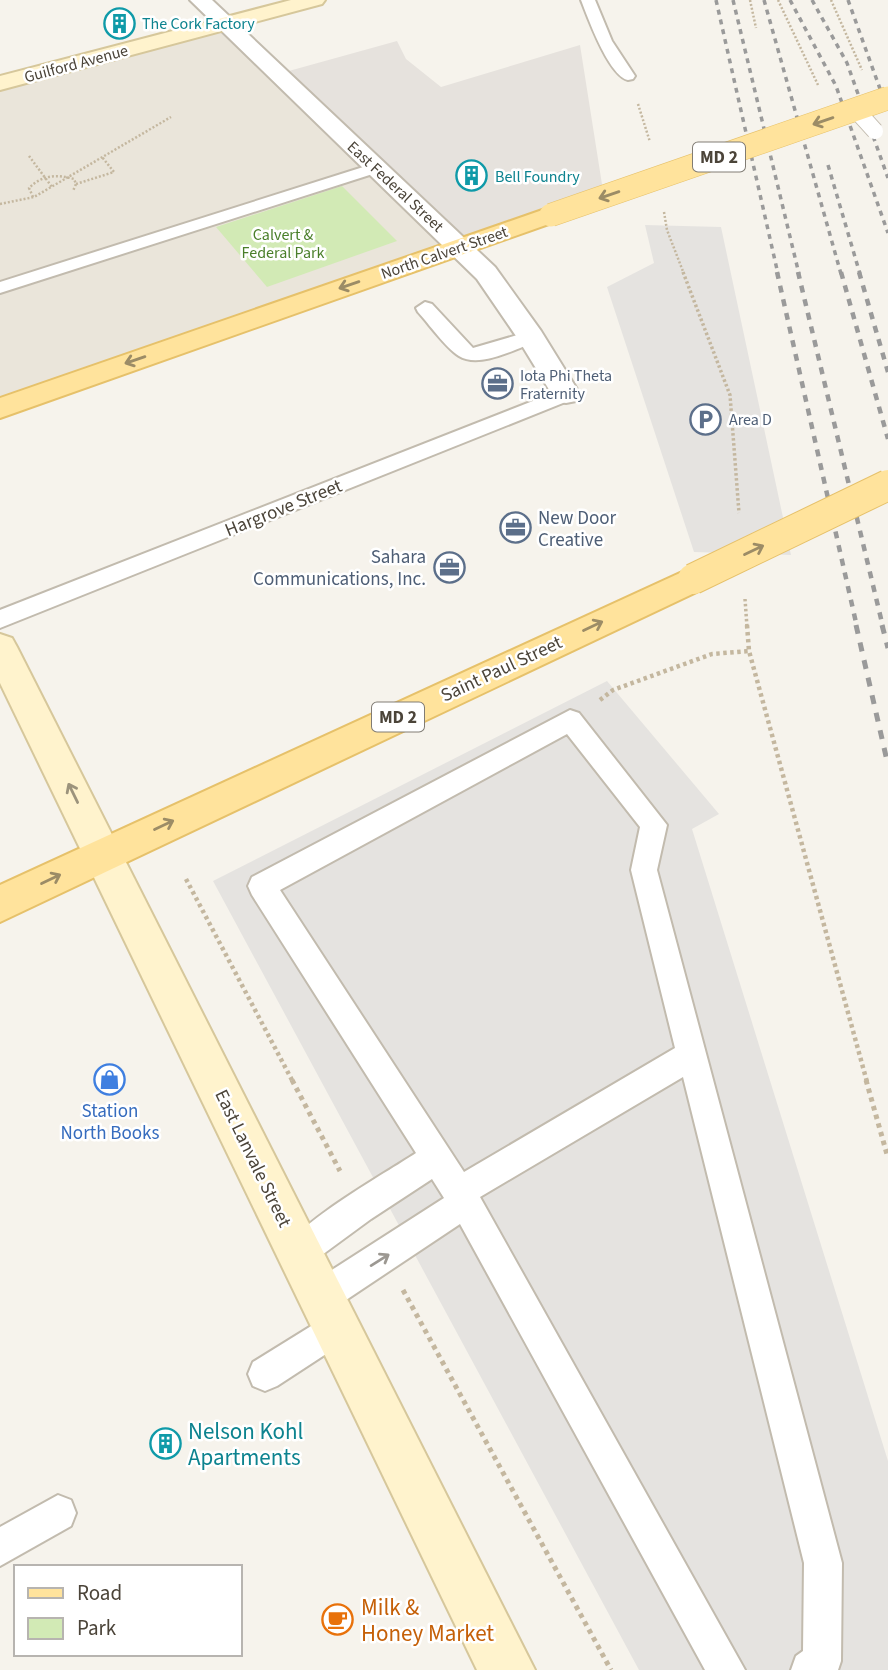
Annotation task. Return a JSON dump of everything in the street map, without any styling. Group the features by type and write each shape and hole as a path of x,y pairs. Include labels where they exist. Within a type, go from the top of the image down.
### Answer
{"main road":[{"name":"Guilford Avenue","path":"0,83 315,0"},
{"name":"North Calvert Street","path":"0,408 888,98"},
{"name":"Saint Paul Street","path":"0,904 888,485"},
{"name":"East Lanvale Street","path":"0,647 507,1670"}],"street":[{"name":"East Federal Street","path":"200,0 486,274 531,337 566,394"}],"lane":[{"path":"588,0 605,41 628,76"},
{"path":"855,110 875,131"},
{"path":"0,288 376,168"},
{"path":"425,307 466,352 476,355 531,337"},
{"name":"Hargrove Street","path":"0,619 566,394"},
{"path":"726,1670 462,1197 262,886 570,720 654,825 644,870 823,1563 822,1661 810,1670"},
{"path":"265,1374 385,1257 462,1197 692,1055"},
{"path":"300,1252 360,1208 437,1158"},
{"path":"0,1548 58,1513"}],"path":[{"path":"750,0 756,28"},
{"path":"778,0 822,93"},
{"path":"628,76 653,155"},
{"path":"0,204 34,197 171,117"},
{"path":"29,156 52,187"},
{"path":"73,191 76,184 114,172 102,157"},
{"path":"34,197 30,195 29,188 34,181 45,177 69,177 76,184"},
{"path":"662,205 667,230 730,395 739,516"},
{"path":"745,597 749,651 810,882 888,1158"},
{"path":"613,690 724,650 749,651"}],"shaded area":[{"path":"226,25 463,247 0,408 0,84"},
{"path":"397,41 406,59 441,87 580,45 604,197 463,247 278,74"},
{"name":"Area D","path":"645,225 721,227 791,555 694,552 607,287 654,263"},
{"path":"607,681 719,814 692,829 888,1461 888,1670 639,1670 213,881"}],"green space":[{"name":"Calvert & Federal Park","path":"342,186 397,241 267,287 216,227"}],"railway":[{"path":"716,0 778,274"},
{"path":"733,0 799,274"},
{"path":"764,0 841,274"},
{"path":"790,0 836,86 888,233"},
{"path":"812,0 847,63 888,178"},
{"path":"848,0 888,111"},
{"path":"828,165 860,274"},
{"path":"777,272 857,627"},
{"path":"798,272 883,627"},
{"path":"841,272 888,439"},
{"path":"859,272 888,372"},
{"path":"856,625 888,765"},
{"path":"882,625 888,648"}],"place":[{"name":"The Cork Factory","path":"119,23"},
{"name":"Bell Foundry","path":"472,176"},
{"name":"Iota Phi Theta Fraternity","path":"497,384"},
{"name":"Area D","path":"706,419"},
{"name":"New Door Creative","path":"515,528"},
{"name":"Sahara Communications, Inc.","path":"449,567"},
{"name":"Station North Books","path":"110,1079"},
{"name":"Nelson Kohl Apartments","path":"165,1444"},
{"name":"Milk & Honey Market","path":"338,1620"}]}
